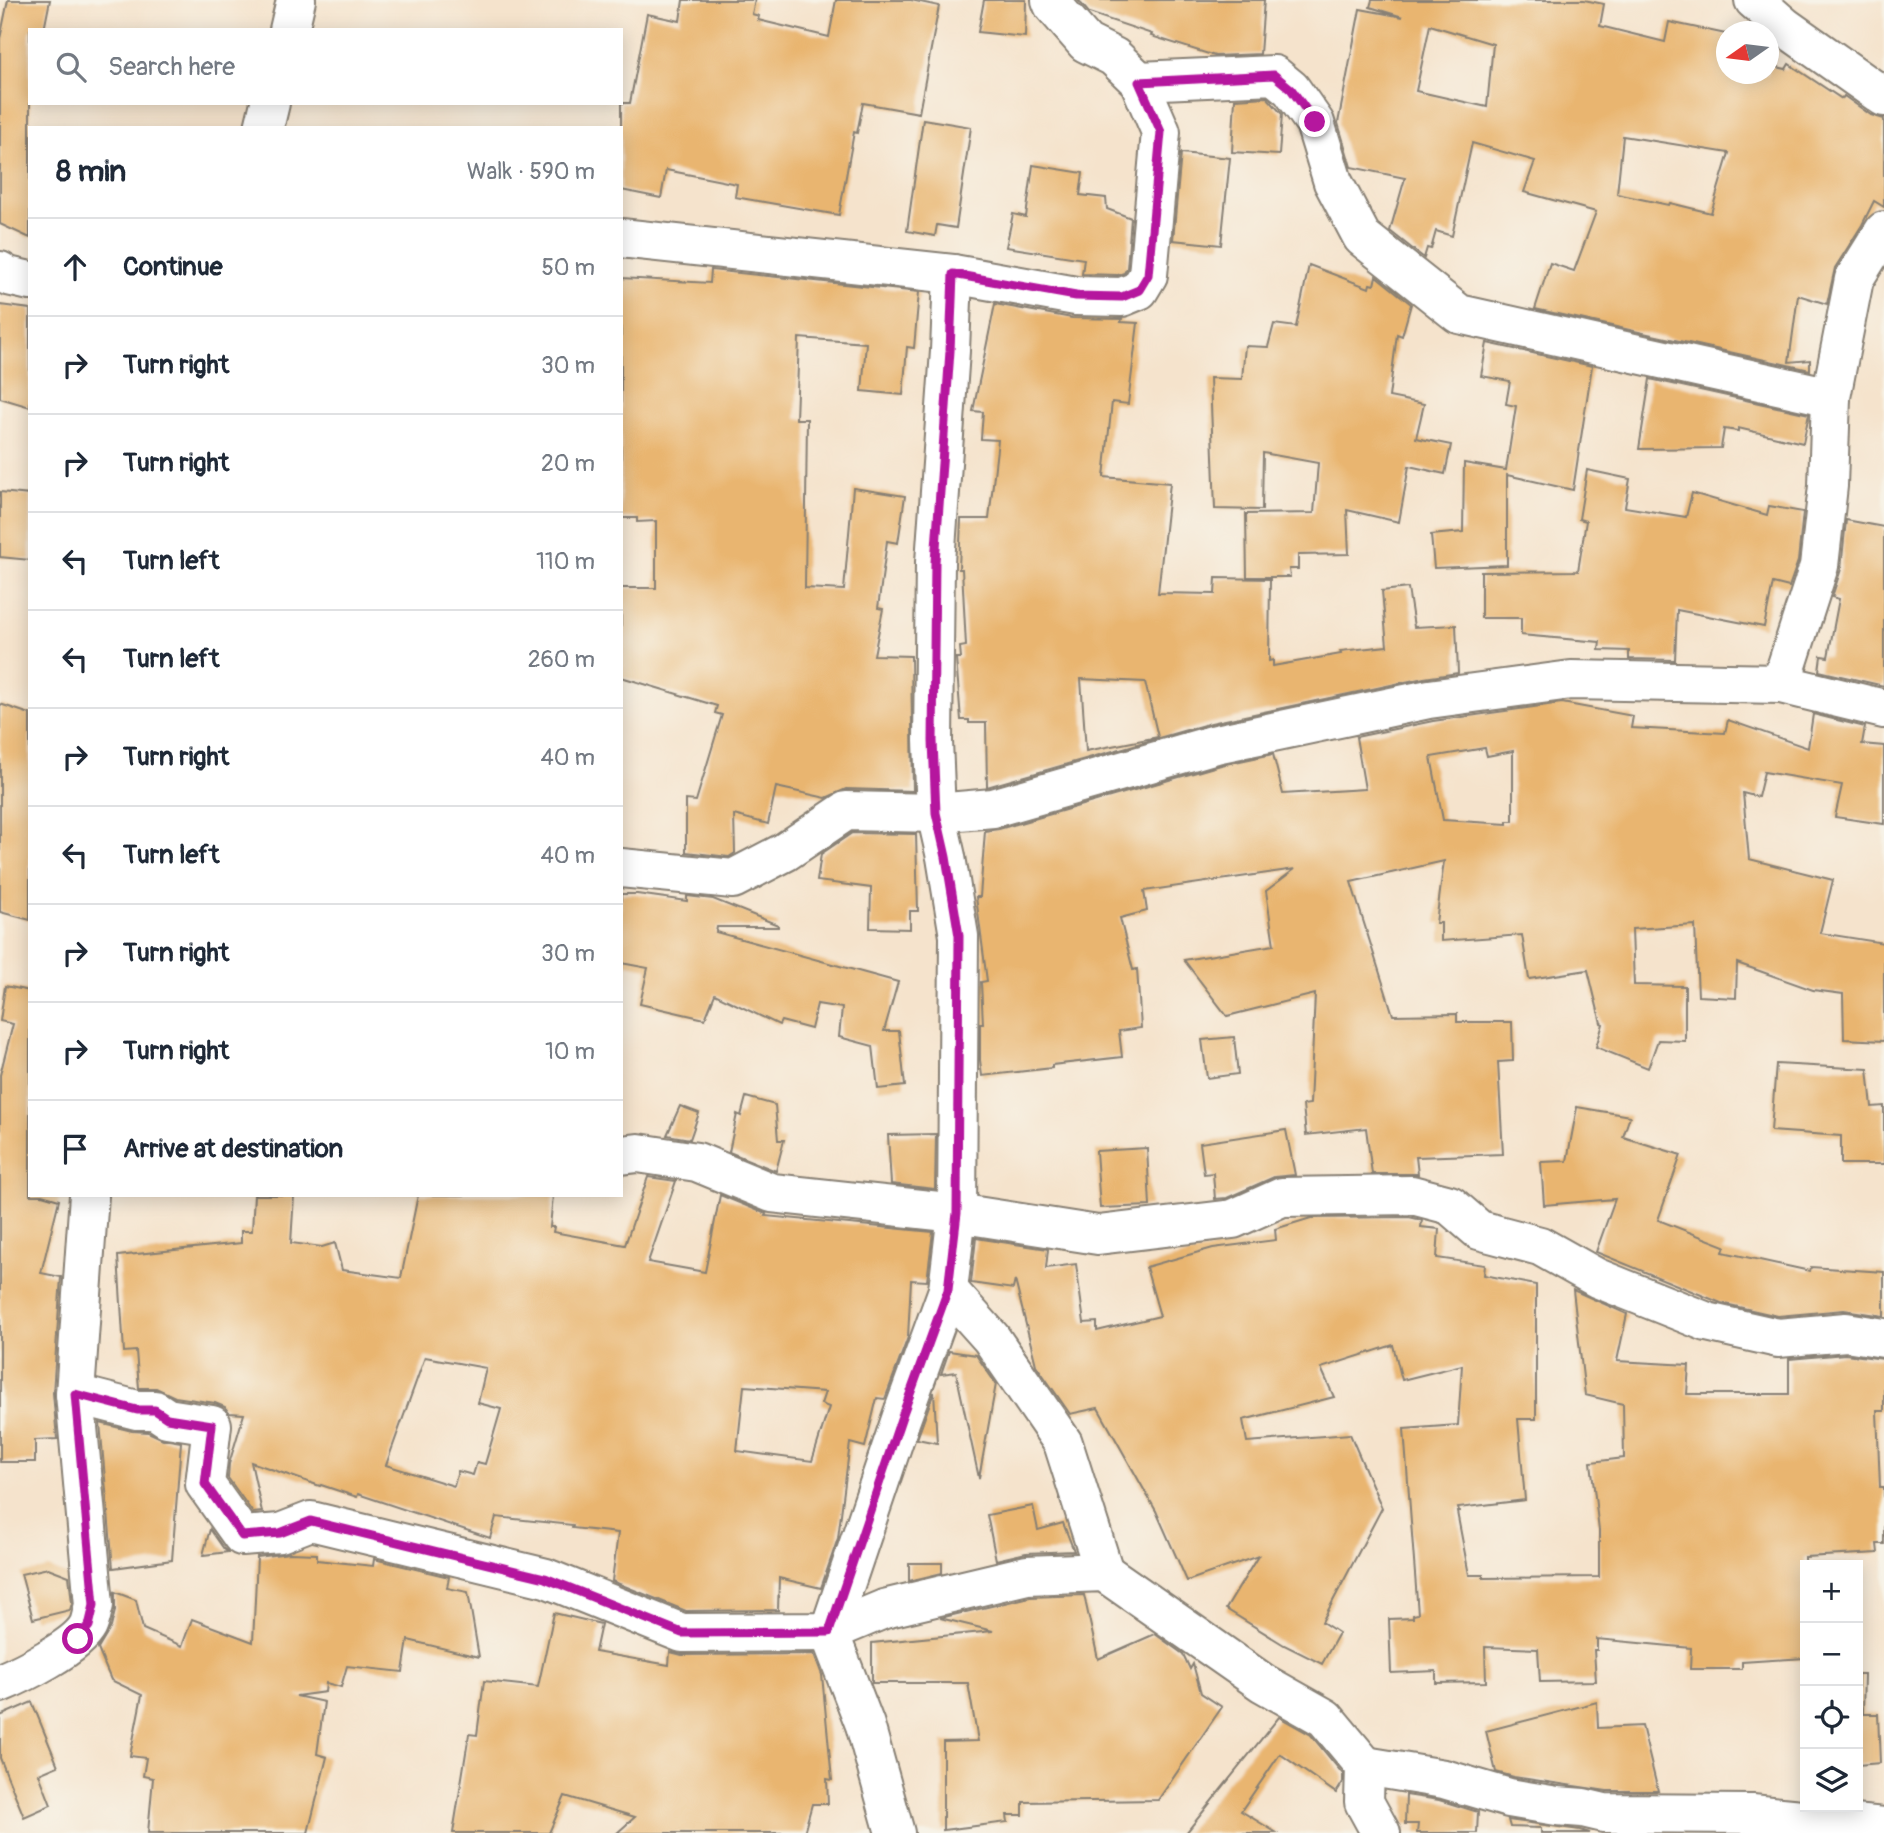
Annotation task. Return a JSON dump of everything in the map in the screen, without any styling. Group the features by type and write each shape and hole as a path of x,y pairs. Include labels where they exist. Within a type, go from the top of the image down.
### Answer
{"street":[{"path":"289,28 296,0"},
{"path":"623,238 953,274 1076,296 1122,297 1139,290 1148,275 1161,132 1139,82 1114,57 1086,43 1051,0"},
{"path":"1754,0 1785,27 1884,97"},
{"path":"1139,82 1274,75 1291,89 1315,122 1333,182 1362,237 1459,314 1830,397"},
{"path":"264,126 270,105"},
{"path":"1781,684 1819,566 1828,486 1830,397 1854,279 1884,231"},
{"path":"0,271 8,276 28,281"},
{"path":"895,1833 865,1725 829,1632 948,1290 957,1213 959,936 936,813 933,741 935,562 953,274"},
{"path":"623,868 733,879 785,852 846,811 936,813 993,808 1216,744 1429,699 1572,680 1781,684 1884,709"},
{"path":"623,1155 638,1153 697,1162 772,1193 957,1213 1098,1235 1233,1219 1282,1197 1412,1195 1450,1205 1479,1230 1540,1247 1597,1278 1707,1322 1778,1338 1846,1332 1884,1338"},
{"path":"0,1683 24,1673 78,1639 89,1626 94,1605 75,1394 89,1197"},
{"path":"948,1290 991,1338 1063,1443 1104,1572"},
{"path":"75,1394 137,1410 155,1410 167,1418 212,1425 205,1484 242,1536 280,1533 311,1521 545,1578 682,1633 829,1632 884,1609 1027,1575 1104,1572 1264,1683 1325,1717 1365,1766 1364,1802 1381,1833"},
{"path":"1365,1766 1444,1779 1508,1798 1604,1813 1752,1814 1884,1826"}],"building":[{"path":"8,0 50,0 44,28 28,28 28,237 0,224 0,39"},
{"path":"683,0 755,0 752,14 759,16 758,20 829,37 836,0 911,0 939,6 919,113 863,103 857,133 854,132 839,215 735,197 737,184 666,170 661,198 623,190 621,105 630,103 647,14 680,21"},
{"path":"984,0 1026,0 1025,37 978,32"},
{"path":"1078,0 1264,0 1260,54 1215,56 1089,13"},
{"path":"1372,0 1584,0 1604,4 1600,26 1665,42 1669,22 1716,32 1716,84 1779,84 1779,67 1786,69 1789,64 1842,99 1844,96 1871,115 1884,119 1884,207 1874,201 1835,268 1827,304 1798,295 1789,362 1810,360 1810,370 1535,309 1550,263 1574,271 1596,212 1524,192 1535,161 1472,143 1452,236 1436,231 1431,249 1427,248 1424,258 1390,231 1405,178 1351,167 1338,123 1360,9 1403,17 1370,7","holes":["1430,25 1493,44 1487,107 1416,91","1623,136 1729,153 1711,213 1617,194"]},
{"path":"1267,97 1282,114 1279,155 1232,152 1235,99"},
{"path":"923,119 971,127 956,228 937,225 935,236 907,231"},
{"path":"1181,153 1230,158 1221,245 1173,240"},
{"path":"1033,165 1083,173 1080,195 1106,198 1107,209 1131,218 1127,268 1124,273 1082,274 1084,259 1006,247 1013,214 1026,217"},
{"path":"1309,265 1369,288 1370,284 1374,285 1376,276 1411,304 1402,336 1397,334 1389,397 1424,404 1416,438 1451,445 1445,474 1409,466 1399,522 1347,510 1349,554 1298,555 1298,569 1289,569 1290,577 1247,577 1246,514 1314,513 1318,463 1263,453 1262,510 1215,509 1210,378 1242,379 1245,346 1268,347 1274,324 1296,327"},
{"path":"711,270 919,292 914,348 907,347 903,395 862,391 866,343 799,338 796,419 807,419 805,588 844,590 853,488 905,496 898,543 887,541 878,608 883,609 874,655 911,656 913,791 846,789 826,798 776,787 768,824 734,815 735,853 729,857 686,852 686,800 696,801 722,715 715,713 717,706 623,678 623,588 656,588 656,521 637,522 637,518 623,518 623,278 710,283"},
{"path":"995,304 1072,318 1122,319 1121,322 1138,323 1128,404 1112,402 1104,477 1170,483 1158,593 1215,594 1216,578 1270,579 1269,661 1273,660 1273,666 1341,654 1340,651 1387,646 1382,591 1408,588 1414,627 1456,625 1458,673 1211,723 987,787 986,723 961,720 956,658 961,658 960,647 966,646 962,569 959,569 961,519 989,519 998,440 981,439 983,412 973,411","holes":["1081,679 1145,682 1158,737 1086,751"]},
{"path":"0,305 28,309 28,406 0,398"},
{"path":"1487,343 1592,366 1573,490 1507,475 1507,565 1434,568 1431,535 1463,532 1464,463 1506,470 1516,406 1506,404 1510,381 1481,376"},
{"path":"1650,379 1809,414 1803,443 1738,428 1738,431 1724,429 1721,448 1639,449"},
{"path":"1587,470 1630,479 1625,507 1686,517 1692,493 1767,515 1769,506 1803,512 1798,561 1789,587 1773,583 1764,627 1677,610 1675,660 1629,659 1629,651 1599,650 1600,642 1521,635 1521,618 1481,618 1481,572 1578,571 1586,521 1579,519"},
{"path":"0,492 28,495 28,560 0,557"},
{"path":"1846,520 1884,527 1884,686 1819,671 1821,656 1828,657 1839,599 1832,597 1841,569"},
{"path":"1562,703 1633,716 1631,728 1725,733 1728,720 1808,748 1813,714 1865,727 1862,744 1884,746 1884,824 1835,817 1842,785 1764,772 1758,797 1743,793 1749,859 1833,880 1820,933 1884,943 1884,1041 1844,1039 1843,994 1813,990 1737,963 1736,998 1698,996 1695,925 1632,929 1634,985 1685,986 1685,1041 1658,1040 1648,1068 1596,1047 1603,1024 1588,970 1529,979 1522,935 1441,941 1441,923 1436,923 1444,861 1351,882 1393,1015 1457,1014 1457,1022 1512,1022 1513,1061 1498,1062 1503,1154 1416,1157 1418,1174 1372,1174 1366,1128 1306,1135 1303,1105 1310,1104 1315,994 1227,1016 1184,960 1274,945 1266,891 1295,869 1144,891 1147,911 1120,918 1133,970 1137,969 1141,1028 1119,1031 1122,1057 982,1076 981,982 987,981 976,897 980,897 985,831 1221,765 1273,754 1283,794 1365,789 1356,737 1433,721","holes":["1485,748 1487,756 1513,751 1513,821 1507,821 1507,824 1443,820 1431,757"]},
{"path":"0,704 28,713 28,919 0,912"},
{"path":"852,833 916,834 918,911 910,911 910,929 870,928 871,888 817,881 821,854"},
{"path":"623,894 687,901 687,896 713,899 778,925 717,927 716,932 898,982 884,1031 899,1031 905,1086 878,1089 873,1046 839,1037 842,1008 817,1004 811,1029 781,1021 779,1025 715,994 705,1019 640,1004 648,968 623,963"},
{"path":"5,986 28,991 28,1197 59,1200 41,1273 61,1277 53,1393 57,1439 35,1440 35,1462 0,1462 0,1075 13,1024 0,1021"},
{"path":"1234,1037 1238,1074 1207,1078 1202,1040"},
{"path":"1776,1064 1868,1069 1872,1107 1884,1106 1884,1164 1841,1164 1841,1136 1771,1131"},
{"path":"746,1097 775,1105 778,1140 784,1140 776,1171 729,1152 737,1114 741,1116"},
{"path":"680,1106 699,1113 690,1139 667,1135"},
{"path":"1577,1107 1630,1116 1623,1137 1681,1155 1658,1220 1725,1246 1723,1252 1810,1271 1811,1267 1884,1272 1884,1316 1844,1310 1778,1316 1721,1303 1596,1252 1615,1199 1544,1205 1541,1162 1567,1161"},
{"path":"1286,1130 1295,1175 1274,1177 1227,1198 1215,1199 1213,1173 1204,1174 1200,1143"},
{"path":"936,1134 935,1189 891,1184 888,1135"},
{"path":"1147,1148 1150,1206 1100,1208 1096,1151"},
{"path":"648,1177 676,1181 648,1262 705,1272 720,1195 766,1214 765,1216 933,1232 927,1281 911,1280 908,1337 885,1399 877,1398 865,1447 850,1443 838,1538 821,1588 779,1578 778,1610 686,1611 612,1581 618,1533 496,1517 490,1538 251,1462 262,1512 253,1513 228,1478 229,1464 244,1414 229,1413 225,1407 215,1403 175,1397 156,1388 139,1388 136,1351 124,1352 118,1256 241,1243 241,1231 252,1231 254,1197 294,1197 291,1243 322,1247 335,1243 342,1270 401,1278 418,1197 553,1197 550,1227 554,1227 553,1232 625,1245","holes":["425,1357 486,1368 478,1403 501,1409 485,1464 477,1462 473,1475 458,1471 454,1486 386,1465","744,1386 825,1392 821,1404 829,1407 812,1461 737,1451"]},
{"path":"1409,1217 1422,1220 1421,1227 1439,1229 1437,1258 1485,1265 1484,1275 1536,1285 1536,1419 1518,1419 1525,1500 1458,1508 1469,1575 1483,1575 1483,1578 1599,1577 1599,1531 1591,1462 1624,1458 1623,1404 1585,1395 1573,1290 1627,1314 1617,1361 1689,1365 1687,1394 1789,1394 1789,1359 1845,1354 1884,1359 1884,1411 1877,1411 1880,1487 1884,1487 1884,1544 1877,1544 1878,1553 1805,1557 1805,1560 1800,1560 1800,1658 1742,1662 1742,1669 1690,1669 1691,1648 1597,1639 1597,1650 1594,1650 1596,1681 1540,1682 1538,1649 1485,1647 1486,1682 1436,1683 1436,1671 1391,1673 1389,1619 1413,1618 1413,1615 1418,1614 1404,1429 1458,1425 1462,1365 1402,1380 1393,1345 1321,1368 1334,1397 1243,1420 1247,1442 1350,1434 1382,1508 1322,1622 1339,1633 1322,1664 1284,1645 1226,1609 1258,1556 1187,1581 1156,1511 1098,1408 1070,1414 1036,1365 1015,1280 1013,1289 971,1283 976,1238 1048,1249 1046,1268 1076,1264 1084,1323 1097,1322 1097,1331 1160,1316 1146,1267 1213,1248 1276,1240 1275,1229 1311,1218"},
{"path":"949,1351 976,1355 996,1384 979,1478 956,1372 941,1374"},
{"path":"934,1392 937,1443 917,1439"},
{"path":"100,1423 148,1432 163,1439 181,1442 172,1560 113,1568"},
{"path":"1033,1506 1038,1530 1063,1523 1074,1551 1026,1553 996,1560 987,1515"},
{"path":"210,1529 224,1549 228,1552 203,1555"},
{"path":"290,1553 317,1554 317,1560 373,1566 374,1559 449,1577 447,1588 468,1592 479,1657 408,1640 403,1672 347,1666 341,1687 326,1683 325,1692 296,1696 324,1702 317,1754 327,1757 308,1833 148,1833 153,1778 143,1776 146,1758 130,1756 142,1695 111,1680 98,1649 111,1627 115,1611 115,1592 136,1600 143,1629 182,1646 192,1619 253,1642 257,1557"},
{"path":"909,1563 942,1563 942,1573 909,1581"},
{"path":"48,1568 69,1576 72,1603 70,1610 33,1619 21,1574"},
{"path":"1084,1595 1098,1659 1155,1634 1183,1654 1190,1669 1193,1664 1201,1693 1222,1707 1158,1800 1023,1802 1023,1815 1007,1815 1008,1822 943,1830 943,1742 978,1741 968,1683 872,1683 872,1643 993,1631 940,1618 1030,1597"},
{"path":"554,1613 601,1624 595,1652 669,1665 670,1652 682,1655 814,1654 822,1675 832,1780 827,1779 828,1804 812,1804 804,1833 617,1833 635,1817 565,1796 549,1833 453,1833 469,1734 477,1735 484,1681 538,1687"},
{"path":"32,1702 58,1766 39,1774 51,1805 24,1817 0,1758 0,1716"},
{"path":"1597,1702 1598,1728 1642,1726 1658,1791 1607,1791 1496,1772 1486,1731"},
{"path":"1863,1714 1878,1714 1880,1763 1863,1765"},
{"path":"1279,1717 1311,1735 1343,1774 1343,1782 1336,1793 1280,1754 1241,1811 1277,1833 1186,1833"},
{"path":"1406,1795 1439,1800 1478,1812 1477,1833 1417,1833 1418,1824 1405,1824"},
{"path":"1508,1820 1590,1833 1541,1833 1541,1828 1510,1827"}],"route":[{"path":"78,1639 89,1626 94,1605 75,1394 137,1410 155,1410 167,1418 212,1425 205,1484 242,1536 280,1533 311,1521 545,1578 682,1633 829,1632 948,1290 957,1213 959,936 936,813 933,741 935,562 953,274 1076,296 1122,297 1139,290 1148,275 1161,132 1139,82 1274,75 1291,89 1315,122"}]}
